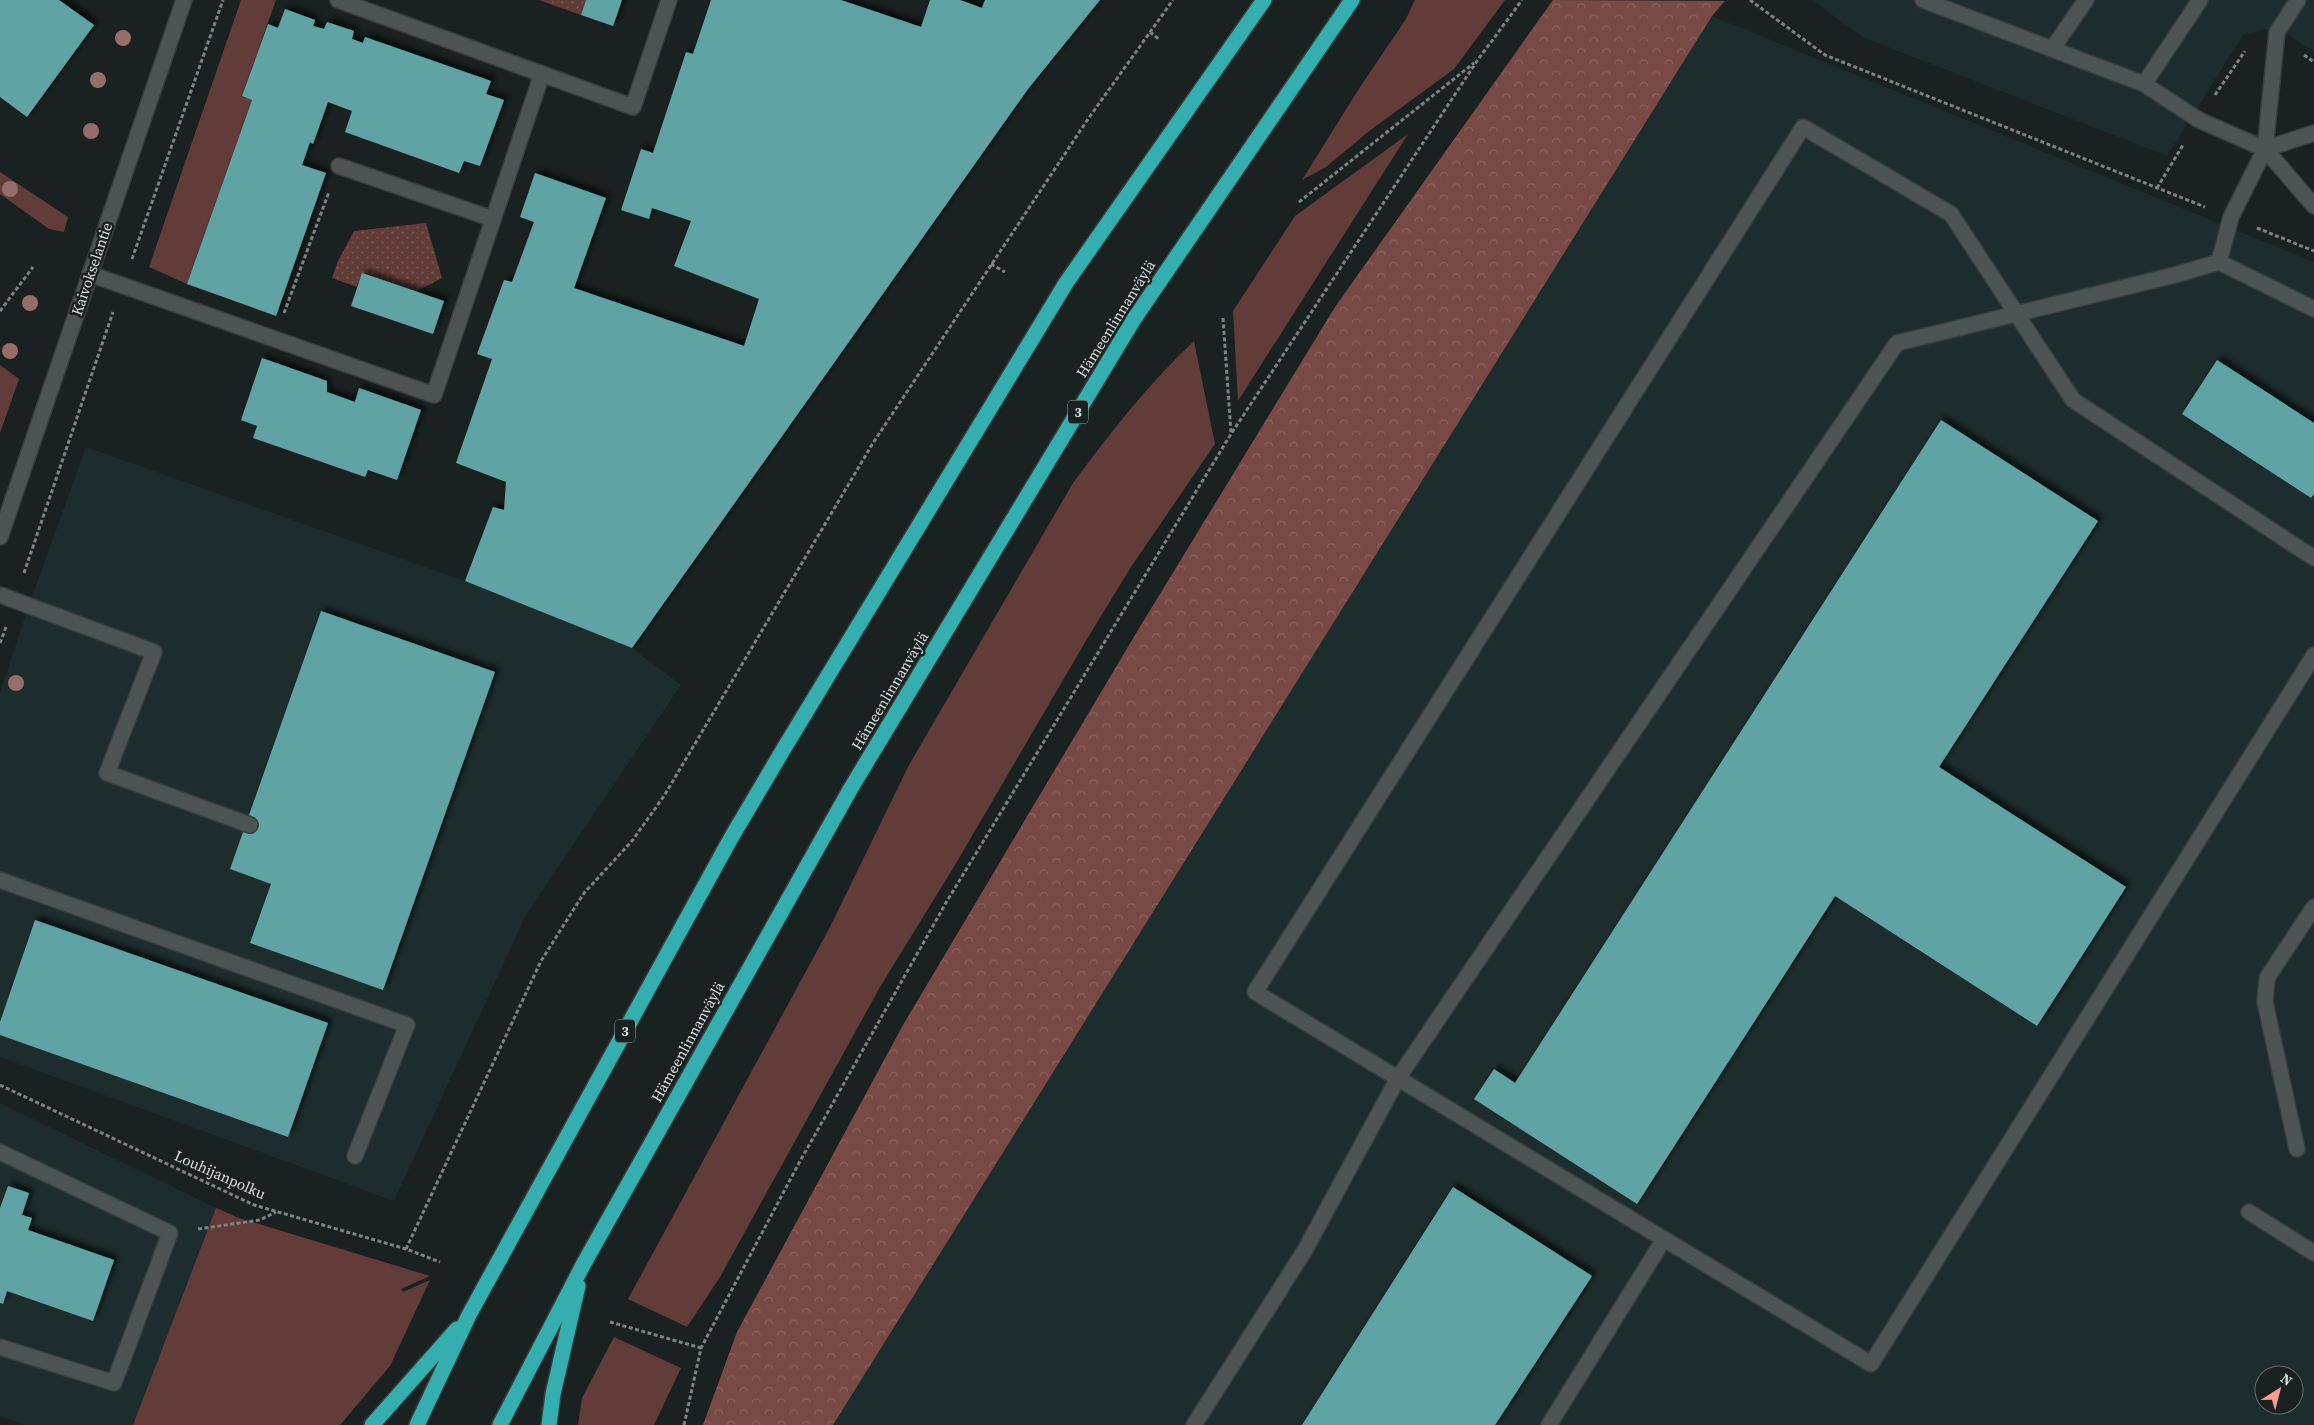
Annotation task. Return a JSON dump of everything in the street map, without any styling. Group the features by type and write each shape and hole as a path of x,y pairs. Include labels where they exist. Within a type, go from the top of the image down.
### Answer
{"highway":[{"name":"3","path":"417,1425 469,1315 732,838 794,733 1066,283 1264,0"},
{"name":"Hämeenlinnanväylä","path":"500,1425 583,1265 852,788 1134,319 1352,0"},
{"path":"549,1425 554,1394 583,1265"},
{"path":"372,1425 469,1315"}],"street":[{"name":"Kaivokselantie","path":"0,538 184,0"},
{"path":"338,0 633,107 669,0"},
{"path":"1923,0 1956,6 2052,49 2144,84 2199,120 2265,148 2314,206"},
{"path":"2052,49 2086,0"},
{"path":"2144,84 2200,0"},
{"path":"2218,262 2231,217 2265,148 2277,32 2298,0"},
{"path":"90,274 434,395 542,74"},
{"path":"2314,558 2074,400 1951,214 1803,127 1255,992 1871,1364 2314,654"},
{"path":"2265,148 2314,133"},
{"path":"339,166 493,220"},
{"path":"1194,1425 1305,1250 1398,1078 1897,342 2175,275 2218,262 2314,309"},
{"path":"0,595 154,652 107,773 250,825"},
{"path":"0,880 407,1024 354,1156"},
{"path":"2297,1149 2265,1002 2267,978 2314,907"},
{"path":"0,1152 170,1233 114,1383 0,1347"},
{"path":"2249,1212 2314,1253"},
{"path":"1549,1425 1664,1239"}],"path":[{"path":"0,643 122,285 223,0"},
{"path":"406,1249 550,945 584,892 632,841 664,796 873,443 1088,119 1173,0"},
{"path":"684,1425 702,1348 800,1163 947,901 1231,434 1477,61 1522,0"},
{"path":"1750,0 1824,55 2314,250"},
{"path":"1150,32 1160,40"},
{"path":"2157,188 2246,49 2258,44 2275,43 2291,47 2314,62"},
{"path":"1299,202 1477,61"},
{"path":"274,339 339,166"},
{"path":"991,264 1005,272"},
{"path":"0,311 32,268"},
{"path":"1223,318 1231,434"},
{"name":"Louhijanpolku","path":"0,1085 254,1205 406,1249 440,1262"},
{"path":"170,1233 260,1220 277,1212"},
{"path":"610,1322 702,1348"}],"shaded area":[{"path":"241,0 276,0 242,96 252,100 187,284 149,267"},
{"path":"539,0 586,0 581,15"},
{"path":"1415,0 1505,0 1454,69 1368,132 1326,167 1302,180 1358,90 1406,19"},
{"path":"1812,0 2314,0 2314,51 2286,34 2266,29 2243,35 2167,156 1862,37"},
{"path":"1712,16 2314,262 2314,1425 833,1425"},
{"path":"1408,134 1238,401 1233,311 1295,216"},
{"path":"0,172 68,217 64,232 49,229 0,194"},
{"path":"426,223 442,278 415,292 362,274 357,287 332,278 338,261 354,231"},
{"path":"1194,341 1215,444 1131,567 1087,639 955,865 880,987 720,1277 687,1327 628,1299 830,927 909,765 1073,483 1130,409"},
{"path":"0,365 19,379 0,433"},
{"path":"86,447 465,581 632,648 681,685 526,915 394,1201 0,1057 0,693 29,605"},
{"path":"0,1103 216,1208 133,1425 25,1425 0,1416"},
{"path":"216,1208 239,1218 430,1276 401,1289 403,1292 430,1280 390,1366 340,1425 133,1425"},
{"path":"614,1337 681,1368 654,1425 578,1425 582,1398"}],"green space":[{"path":"1553,0 1725,1 1712,16 833,1425 703,1425 737,1332 903,1025 1138,630 1335,307"}],"building":[{"path":"0,0 59,0 94,25 27,117 0,97"},
{"path":"586,0 622,0 613,26 581,15"},
{"path":"711,0 841,0 921,27 930,0 960,0 982,8 985,0 1100,0 1028,89 632,648 465,581 493,507 504,510 506,482 456,463 492,359 477,354 504,280 512,282 534,222 520,217 535,173 606,198 574,288 744,346 759,299 674,266 691,221 652,208 649,219 621,210 641,149 653,153 686,52 693,54"},
{"path":"285,9 315,20 313,26 324,29 327,22 354,31 352,39 363,43 365,37 491,81 486,94 504,100 480,166 464,161 459,173 345,132 352,111 328,102 313,144 310,142 302,165 326,173 276,316 187,284 252,100 242,96 268,24 278,28"},
{"path":"362,273 444,301 433,334 351,306"},
{"path":"262,358 327,381 327,392 355,402 359,388 421,410 397,480 368,470 365,477 253,438 257,426 241,420"},
{"path":"2217,360 2314,423 2314,494 2311,498 2182,414"},
{"path":"1941,420 2098,521 1939,767 2126,887 2037,1026 1835,896 1637,1204 1474,1099 1494,1069 1515,1083"},
{"path":"321,611 495,672 383,990 250,943 271,884 230,869"},
{"path":"35,920 328,1023 288,1137 0,1035 0,1022"},
{"path":"8,1186 29,1193 22,1215 32,1218 28,1230 114,1260 93,1321 7,1291 3,1304 0,1303 0,1208"},
{"path":"1453,1187 1592,1276 1495,1425 1302,1425"}]}
